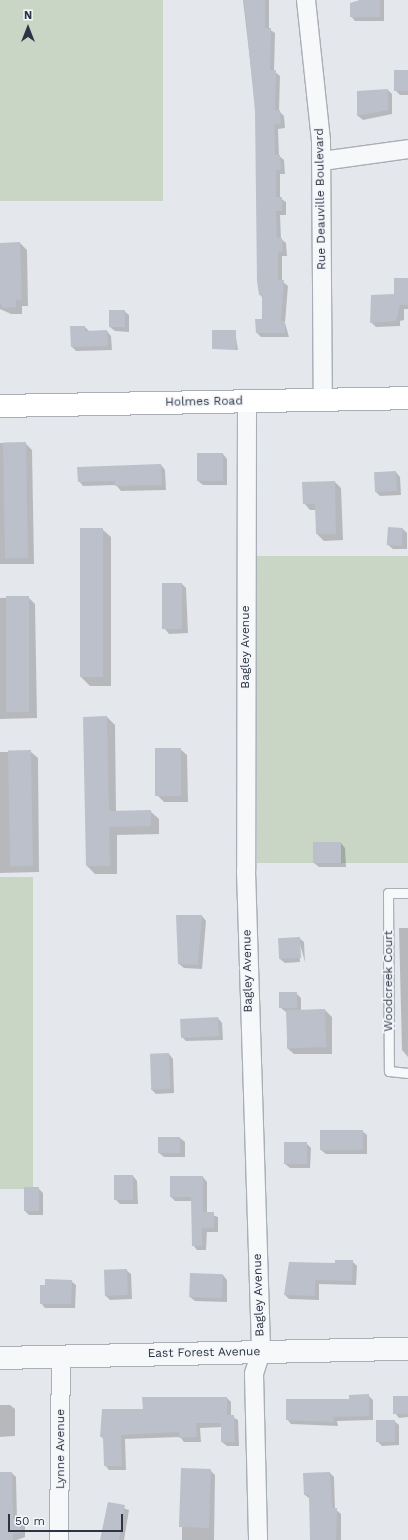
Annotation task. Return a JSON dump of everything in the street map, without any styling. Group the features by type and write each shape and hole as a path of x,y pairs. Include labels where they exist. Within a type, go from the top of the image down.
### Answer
{"main road":[{"name":"Holmes Road","path":"0,406 408,398"}],"street":[{"name":"Rue Deauville Boulevard","path":"306,0 315,55 322,161 323,399"},
{"path":"322,161 408,149"},
{"name":"Bagley Avenue","path":"247,401 246,871 261,1352 254,1374 258,1540"},
{"name":"East Forest Avenue","path":"0,1358 408,1349"},
{"name":"Lynne Avenue","path":"59,1540 61,1357"}],"lane":[{"name":"Woodcreek Court","path":"408,893 388,893 389,1071 408,1073"}],"green space":[{"path":"0,0 163,0 163,201 0,201"},
{"path":"257,556 408,556 408,863 257,863"},
{"path":"0,877 33,877 33,1189 0,1189"}],"building":[{"path":"244,0 265,0 265,28 271,28 270,70 276,70 275,110 280,110 281,124 274,124 275,155 280,155 281,170 276,170 276,197 282,197 282,211 276,211 277,238 282,238 283,252 278,252 278,280 284,280 281,321 285,321 285,333 256,333 255,319 262,319 262,295 259,295 257,281 255,111"},
{"path":"360,0 380,0 380,17 350,17 350,3"},
{"path":"394,70 408,70 408,91 394,91"},
{"path":"388,89 388,110 357,116 357,91"},
{"path":"20,242 22,300 16,300 16,307 3,308 0,302 0,243"},
{"path":"394,278 408,278 408,305 400,305 396,321 370,323 371,295 394,294"},
{"path":"109,310 125,310 125,327 109,327"},
{"path":"70,326 85,326 85,331 107,330 108,346 71,347"},
{"path":"212,330 236,330 236,349 212,349"},
{"path":"3,442 26,442 28,558 5,558"},
{"path":"197,453 223,453 223,481 197,481"},
{"path":"161,464 162,485 115,486 115,481 78,482 77,467"},
{"path":"396,471 397,491 375,492 374,472"},
{"path":"335,481 336,534 316,534 315,504 303,504 302,482"},
{"path":"388,527 403,528 402,546 387,545"},
{"path":"80,528 103,528 103,677 80,677"},
{"path":"162,583 182,583 182,629 162,629"},
{"path":"6,596 29,596 29,712 6,712"},
{"path":"107,716 109,811 151,810 151,826 109,827 110,866 86,866 83,717"},
{"path":"155,748 181,748 181,796 155,796"},
{"path":"8,750 31,750 33,866 10,866"},
{"path":"313,842 341,842 341,863 313,863"},
{"path":"176,915 202,915 198,965 178,964"},
{"path":"300,937 301,958 279,959 278,938"},
{"path":"279,992 297,992 297,1008 279,1008"},
{"path":"325,1009 326,1047 287,1048 286,1010"},
{"path":"218,1017 219,1036 181,1038 180,1019"},
{"path":"169,1053 170,1089 151,1090 150,1054"},
{"path":"320,1130 363,1130 363,1150 320,1150"},
{"path":"158,1137 180,1137 180,1153 158,1153"},
{"path":"284,1142 307,1142 307,1164 284,1164"},
{"path":"114,1175 133,1175 133,1200 114,1200"},
{"path":"170,1176 203,1176 203,1212 214,1212 214,1228 202,1228 202,1246 192,1246 191,1197 170,1197"},
{"path":"24,1187 39,1187 39,1211 24,1211"},
{"path":"335,1260 353,1260 352,1281 315,1280 315,1296 284,1295 289,1262 335,1263"},
{"path":"127,1269 128,1295 105,1296 104,1270"},
{"path":"190,1273 223,1274 222,1298 189,1297"},
{"path":"45,1279 72,1280 71,1304 40,1304 40,1285 45,1285"},
{"path":"369,1394 369,1416 333,1417 334,1422 286,1420 286,1399 349,1399 349,1395"},
{"path":"393,1396 408,1396 408,1414 393,1414"},
{"path":"142,1397 227,1397 227,1415 234,1415 235,1442 221,1442 221,1423 196,1423 197,1437 179,1438 179,1432 121,1435 122,1466 104,1466 103,1437 100,1437 102,1409 143,1409"},
{"path":"376,1420 395,1420 395,1442 376,1442"},
{"path":"181,1468 211,1469 209,1528 179,1527"},
{"path":"0,1472 12,1472 13,1519 21,1519 21,1533 13,1533 13,1540 0,1540"},
{"path":"330,1472 332,1508 337,1508 336,1540 310,1540 309,1495 304,1495 303,1473"},
{"path":"108,1502 125,1505 119,1540 100,1540"}]}
